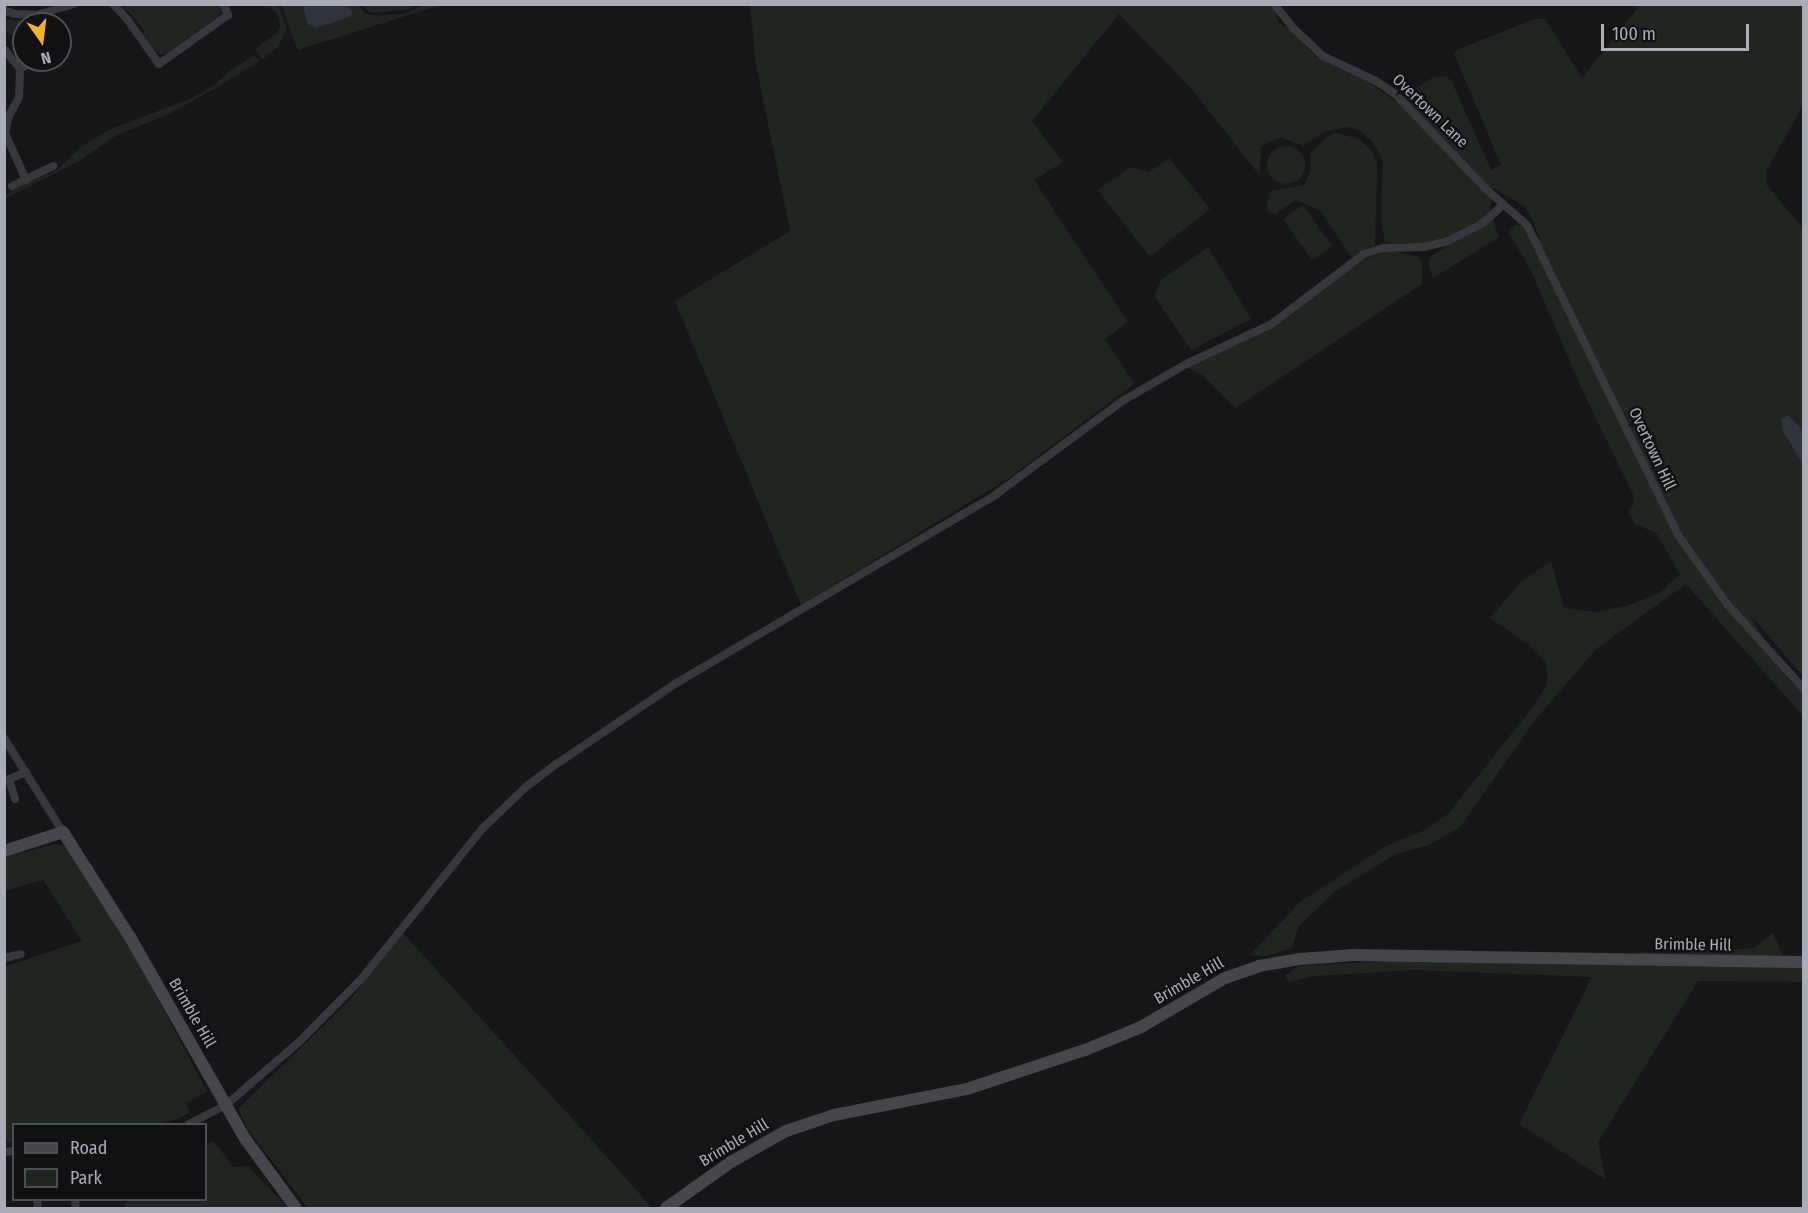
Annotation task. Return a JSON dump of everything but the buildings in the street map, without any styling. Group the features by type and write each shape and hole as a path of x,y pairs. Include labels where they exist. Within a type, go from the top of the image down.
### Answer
{"main road":[{"name":"Brimble Hill","path":"63,832 130,937 261,1162 296,1209"},
{"path":"4,851 63,832"},
{"name":"Brimble Hill","path":"666,1209 731,1162 786,1131 834,1114 968,1089 1085,1050 1141,1027 1225,978 1259,966 1300,959 1354,955 1803,962"}],"street":[{"path":"54,12 74,4"},
{"path":"113,4 127,19 159,64 228,15 223,4"},
{"name":"Overtown Lane","path":"1274,4 1294,29 1323,56 1376,81 1395,94 1503,205"},
{"path":"20,72 19,97 9,116 5,133 26,180"},
{"path":"12,186 53,166"},
{"path":"193,1123 226,1105 260,1079 338,1004 363,977 482,829 526,786 558,763 673,685 995,495 1124,400 1188,363 1270,326 1364,254 1383,248 1423,247 1448,241 1483,223 1503,205"},
{"name":"Overtown Hill","path":"1503,205 1526,223 1533,234 1678,535 1727,604 1803,689"},
{"path":"4,738 63,832"},
{"path":"15,799 7,780 26,772"},
{"path":"4,958 21,954"}],"green space":[{"path":"119,5 219,5 221,14 162,55 153,49 144,36 144,30 129,12"},
{"path":"269,5 278,5 287,29 278,47 262,60 255,49 278,32 280,26 278,15"},
{"path":"281,5 358,5 366,14 379,16 407,13 422,5 440,5 298,50"},
{"path":"362,5 410,5 412,9 375,13 368,11"},
{"path":"750,5 1273,5 1279,23 1287,27 1315,56 1367,81 1395,101 1434,77 1445,76 1451,80 1491,170 1501,165 1454,53 1459,49 1535,19 1545,19 1582,78 1640,5 1803,5 1803,105 1767,170 1766,184 1803,228 1803,431 1788,416 1781,421 1782,430 1803,465 1803,676 1747,611 1789,680 1803,693 1803,716 1686,584 1596,649 1535,720 1460,827 1429,845 1396,854 1337,890 1298,927 1292,948 1268,956 1250,955 1300,902 1386,846 1425,830 1448,814 1532,708 1546,686 1548,675 1545,661 1528,644 1490,618 1520,583 1551,561 1564,608 1595,612 1627,606 1658,594 1680,574 1656,533 1635,524 1628,511 1634,504 1633,494 1585,396 1529,266 1508,232 1515,225 1522,225 1533,243 1539,237 1532,219 1524,206 1493,188 1490,210 1499,237 1433,278 1428,263 1430,257 1458,240 1423,244 1385,242 1381,220 1383,160 1371,140 1359,130 1347,127 1326,131 1303,146 1281,137 1261,146 1260,176 1191,88 1119,14 1032,121 1063,162 1034,180 1128,322 1105,339 1134,384 1009,478 801,605 675,301 790,231 756,65"},
{"path":"4,19 12,20 12,34 9,35 5,29"},
{"path":"254,55 260,61 216,88 169,114 117,135 79,161 5,199 5,196 16,188 57,170 82,146 111,129 192,98 212,87 231,70"},
{"path":"1335,133 1360,139 1372,151 1377,164 1375,245 1351,257 1320,210 1296,200 1275,214 1267,210 1270,191 1304,185 1311,170 1310,154 1327,137"},
{"path":"1286,146 1299,152 1305,165 1299,178 1286,184 1273,178 1267,165 1273,152"},
{"path":"1169,158 1210,209 1152,255 1148,255 1098,190 1130,167 1149,172"},
{"path":"1303,205 1332,246 1312,260 1283,219"},
{"path":"1208,247 1251,319 1191,350 1154,296 1161,280"},
{"path":"1383,252 1417,256 1422,264 1422,284 1235,408 1202,375 1187,367 1275,326 1357,263"},
{"path":"56,844 68,849 118,925 207,1091 186,1104 190,1113 162,1123 12,1123 12,1142 5,1143 4,967 82,941 43,880 5,891 5,857"},
{"path":"402,932 652,1208 308,1208 249,1131 238,1109 349,1001"},
{"path":"1773,933 1783,956 1804,967 1803,982 1698,981 1598,1142 1606,1180 1519,1124 1592,977 1414,970 1317,976 1288,982 1286,975 1298,966 1386,961 1610,965 1643,952 1678,953 1754,948"},
{"path":"214,1141 233,1167 248,1166 288,1208 122,1208 128,1201 207,1201 207,1144"}],"shaded area":[{"path":"303,5 344,5 352,11 352,16 316,28 307,23"},
{"path":"1788,415 1803,431 1803,465 1782,430 1781,420"}]}
